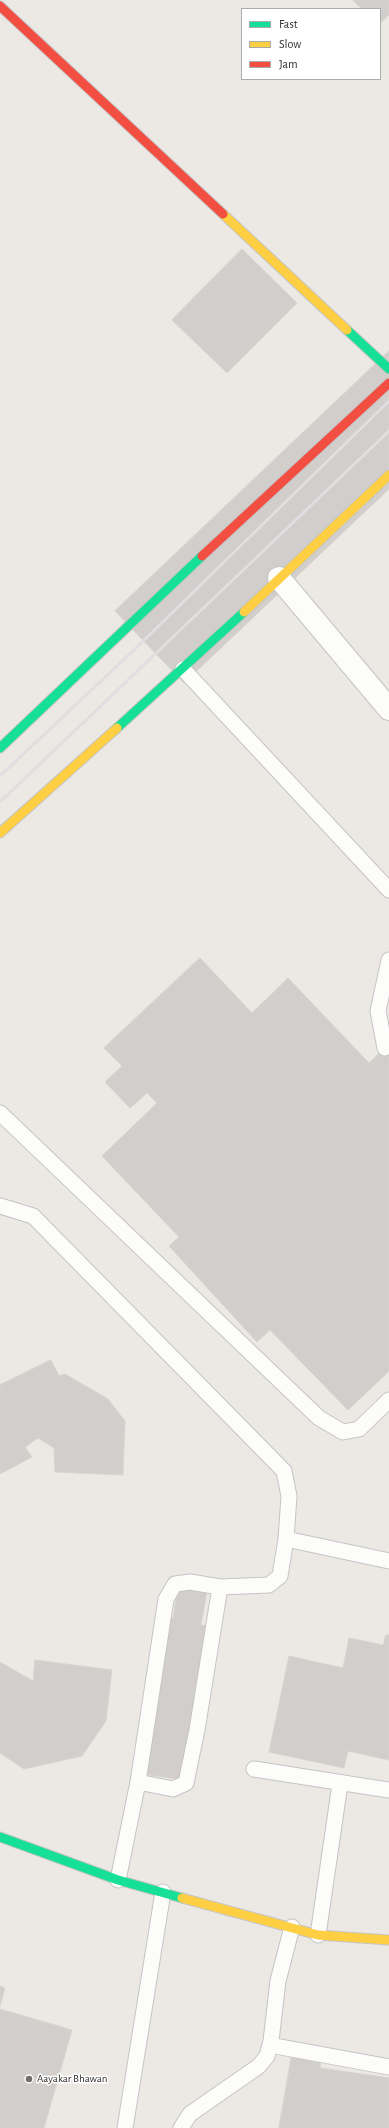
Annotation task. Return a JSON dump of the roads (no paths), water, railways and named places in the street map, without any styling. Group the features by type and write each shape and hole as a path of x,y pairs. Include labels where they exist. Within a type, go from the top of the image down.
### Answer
{"main road":[{"path":"0,6 389,369"},
{"path":"0,748 148,605 389,383"},
{"path":"0,833 183,669 389,474"},
{"path":"0,1837 118,1880 318,1935 389,1940"}],"street":[{"path":"279,578 389,709"}],"lane":[{"path":"183,669 389,890"},
{"path":"385,1048 378,1011 389,960"},
{"path":"0,1113 319,1418 343,1432 359,1430 389,1400"},
{"path":"0,1206 33,1216 284,1471 289,1496 286,1540 280,1576 269,1585 220,1586 190,1582 175,1584 166,1599 138,1782 118,1880"},
{"path":"286,1540 389,1561"},
{"path":"138,1782 173,1789 186,1783 197,1730 220,1586"},
{"path":"254,1769 340,1784 389,1790"},
{"path":"318,1935 340,1784"},
{"path":"125,2128 163,1892"},
{"path":"181,2128 190,2114 259,2066 267,2056 270,2045 278,1981 292,1927"},
{"path":"270,2045 389,2067"}],"railway":[{"path":"0,776 134,650 389,401"},
{"path":"0,802 389,431"}],"place":[{"name":"Aayakar Bhawan","path":"29,2079"}]}
